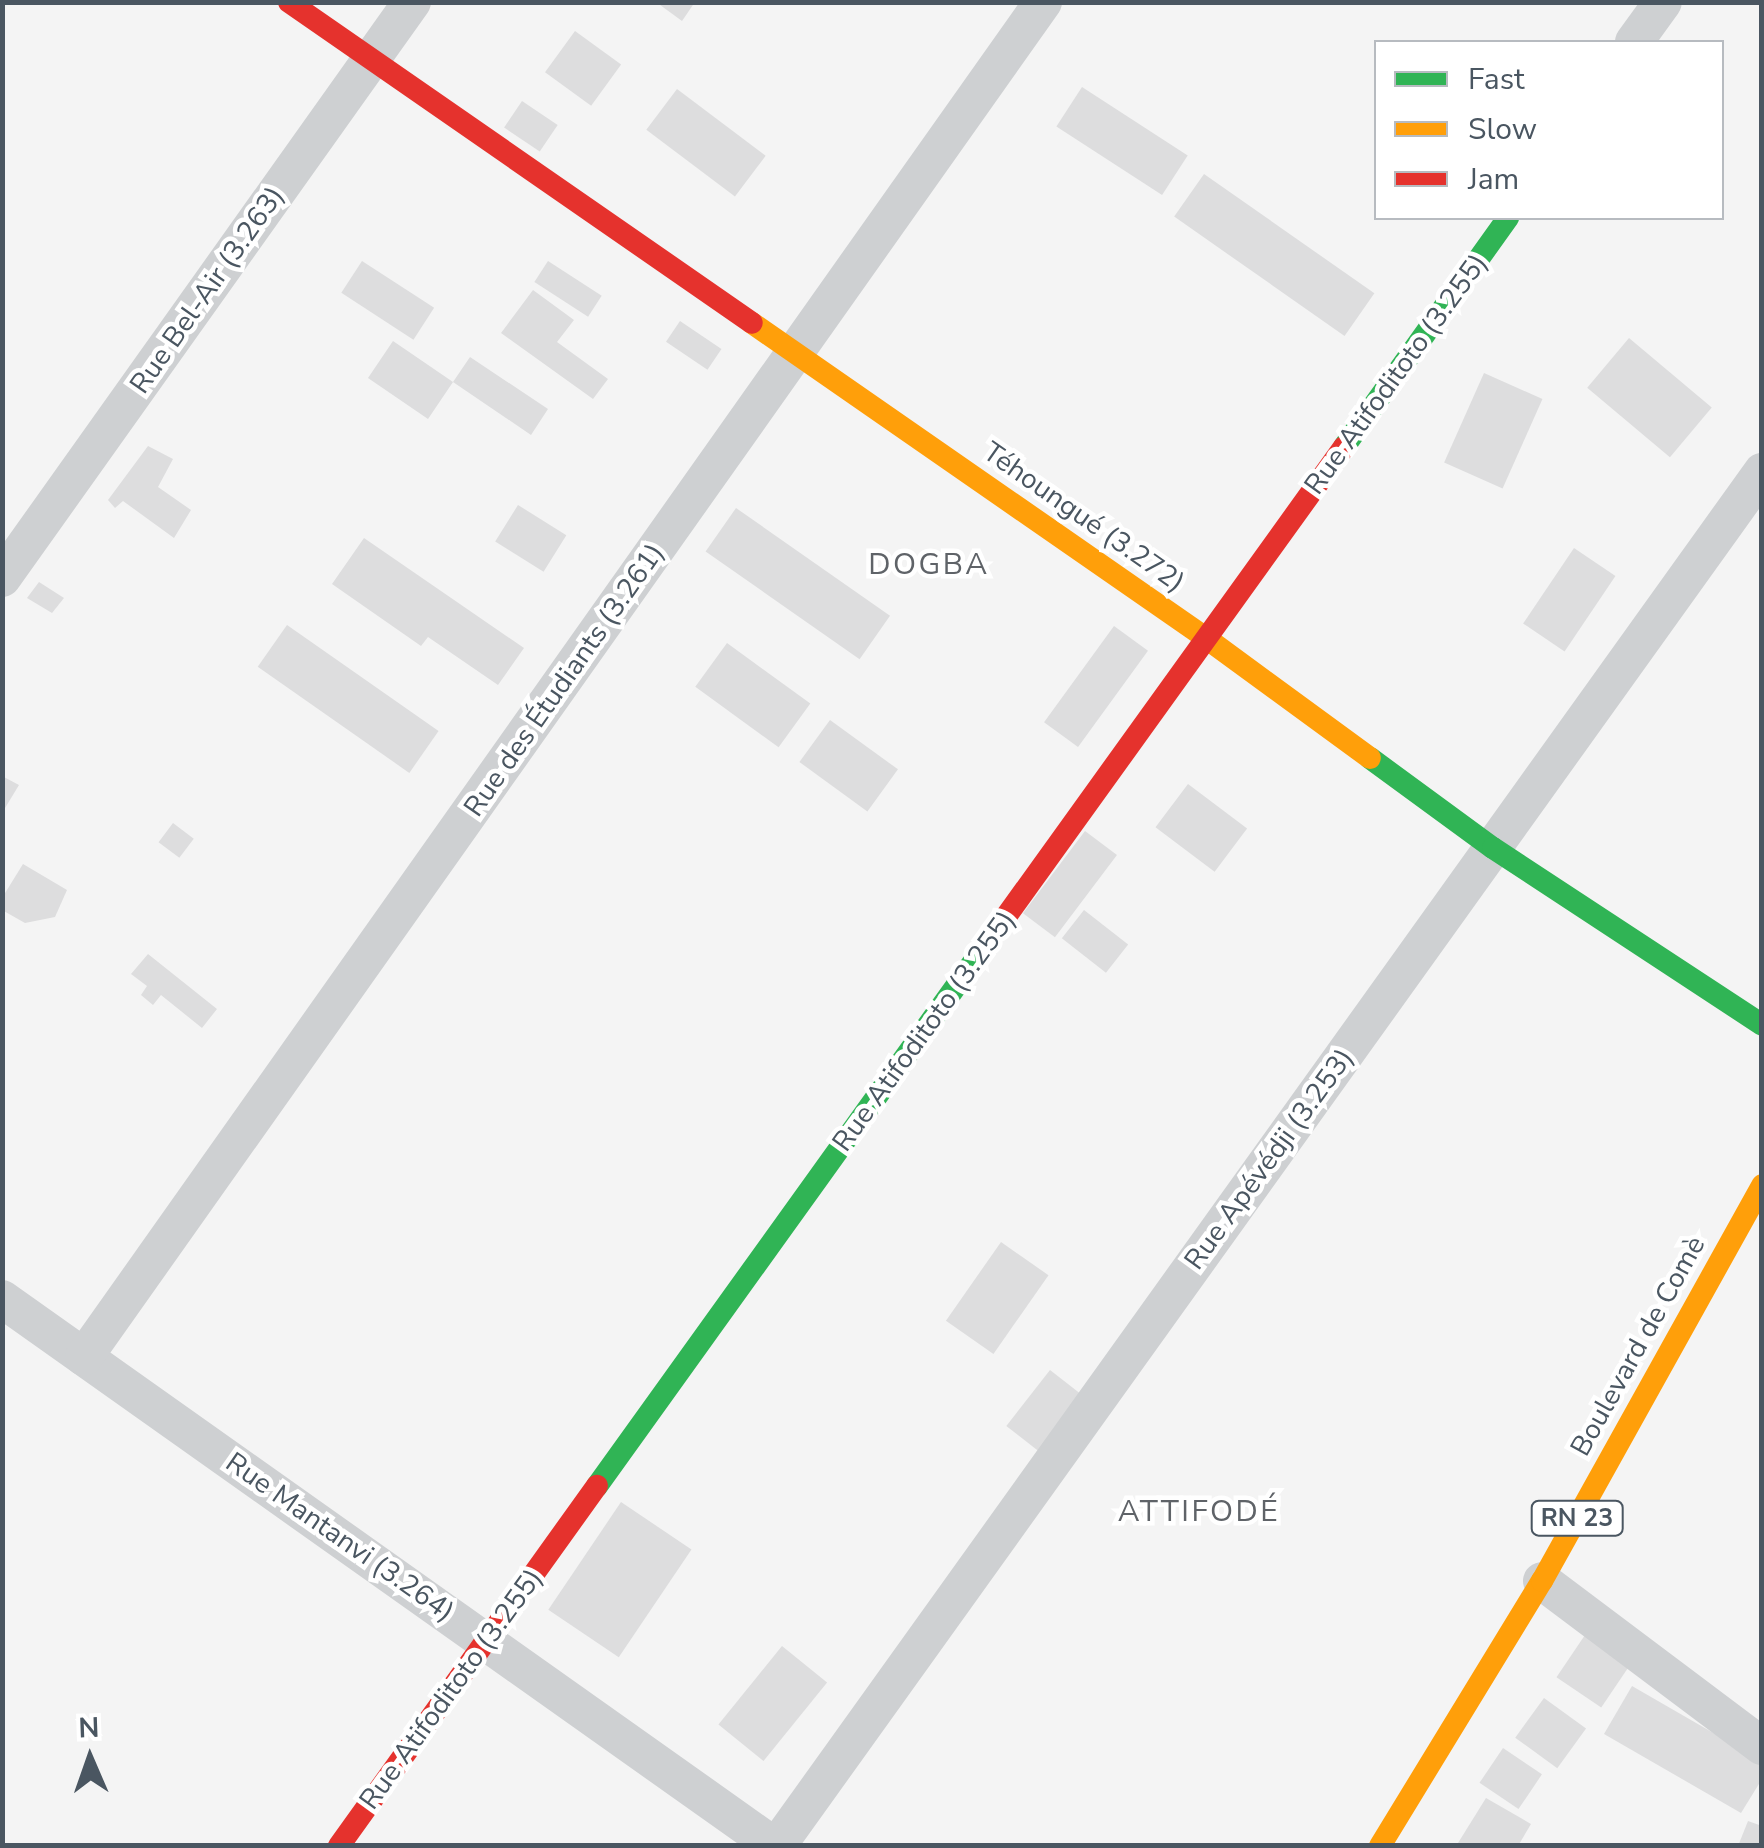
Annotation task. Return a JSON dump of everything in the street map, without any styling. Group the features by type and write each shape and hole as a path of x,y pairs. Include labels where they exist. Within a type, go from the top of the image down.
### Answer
{"street":[{"name":"Téhoungué (3.272)","path":"289,2 1206,638 1492,848 1762,1025"},
{"name":"Rue Bel-Air (3.263)","path":"2,578 412,2"},
{"name":"Rue des Étudiants (3.261)","path":"84,1357 1043,2"},
{"path":"1635,40 1663,2"},
{"name":"Rue Atifoditoto (3.255)","path":"339,1846 1507,220"},
{"name":"Rue Apévédji (3.253)","path":"776,1846 1762,472"},
{"name":"Boulevard de Comè","path":"1380,1846 1542,1581 1762,1184"},
{"name":"Rue Mantanvi (3.264)","path":"2,1298 776,1846"},
{"path":"1542,1581 1762,1746"}],"building":[{"path":"656,2 695,2 682,21"},
{"path":"575,31 621,65 591,106 545,72"},
{"path":"1082,87 1188,156 1162,195 1056,126"},
{"path":"677,89 766,156 735,197 646,130"},
{"path":"522,101 558,125 540,152 504,128"},
{"path":"1204,174 1374,293 1345,336 1174,217"},
{"path":"362,261 434,308 413,340 341,293"},
{"path":"548,261 602,296 588,317 534,282"},
{"path":"533,290 574,320 557,342 608,379 593,399 501,333"},
{"path":"680,321 721,349 707,370 666,342"},
{"path":"1629,338 1712,407 1670,457 1587,388"},
{"path":"393,341 453,382 428,419 368,378"},
{"path":"470,357 548,409 531,435 453,382"},
{"path":"1484,373 1542,399 1503,489 1444,463"},
{"path":"148,446 173,459 158,487 191,510 174,538 123,501 115,508 108,500"},
{"path":"518,505 566,535 544,572 495,541"},
{"path":"736,508 890,616 860,659 706,551"},
{"path":"364,538 524,648 498,685 428,637 421,646 332,584"},
{"path":"1574,548 1615,576 1565,651 1523,623"},
{"path":"39,582 64,598 52,613 27,598"},
{"path":"287,625 439,731 409,773 258,667"},
{"path":"1114,626 1148,651 1078,747 1044,722"},
{"path":"727,643 810,704 779,747 695,687"},
{"path":"830,720 898,769 867,811 799,762"},
{"path":"2,776 19,785 2,813"},
{"path":"1188,784 1247,829 1215,872 1156,827"},
{"path":"173,823 194,839 179,858 159,842"},
{"path":"1085,831 1117,855 1055,937 1023,913"},
{"path":"23,864 67,890 55,917 25,923 2,910 2,898"},
{"path":"1084,910 1128,944 1106,973 1062,938"},
{"path":"148,954 217,1009 202,1028 161,995 153,1005 141,995 147,986 131,974"},
{"path":"1001,1242 1049,1275 993,1354 946,1321"},
{"path":"1050,1370 1085,1397 1041,1453 1006,1426"},
{"path":"621,1502 691,1550 619,1657 548,1610"},
{"path":"1585,1635 1630,1665 1601,1707 1556,1677"},
{"path":"782,1646 827,1683 764,1761 718,1724"},
{"path":"1632,1686 1762,1761 1762,1779 1741,1813 1604,1734"},
{"path":"1544,1698 1586,1729 1557,1768 1515,1738"},
{"path":"1503,1748 1542,1774 1518,1809 1480,1783"},
{"path":"1486,1798 1531,1824 1518,1846 1458,1843"},
{"path":"1748,1821 1762,1826 1762,1846 1738,1846"}],"traffic: fast":[{"path":"1344,447 1507,220"},
{"path":"1370,758 1493,848 1762,1025"},
{"path":"597,1486 1005,918"}],"traffic: slow":[{"path":"752,323 1206,638 1370,758"},
{"path":"1380,1846 1542,1581 1762,1185"}],"traffic: jam":[{"path":"289,2 752,323"},
{"path":"1005,918 1344,447"},
{"path":"339,1846 597,1486"}],"district":[{"name":"DOGBA","path":"929,565"},
{"name":"ATTIFODÉ","path":"1199,1512"}]}
